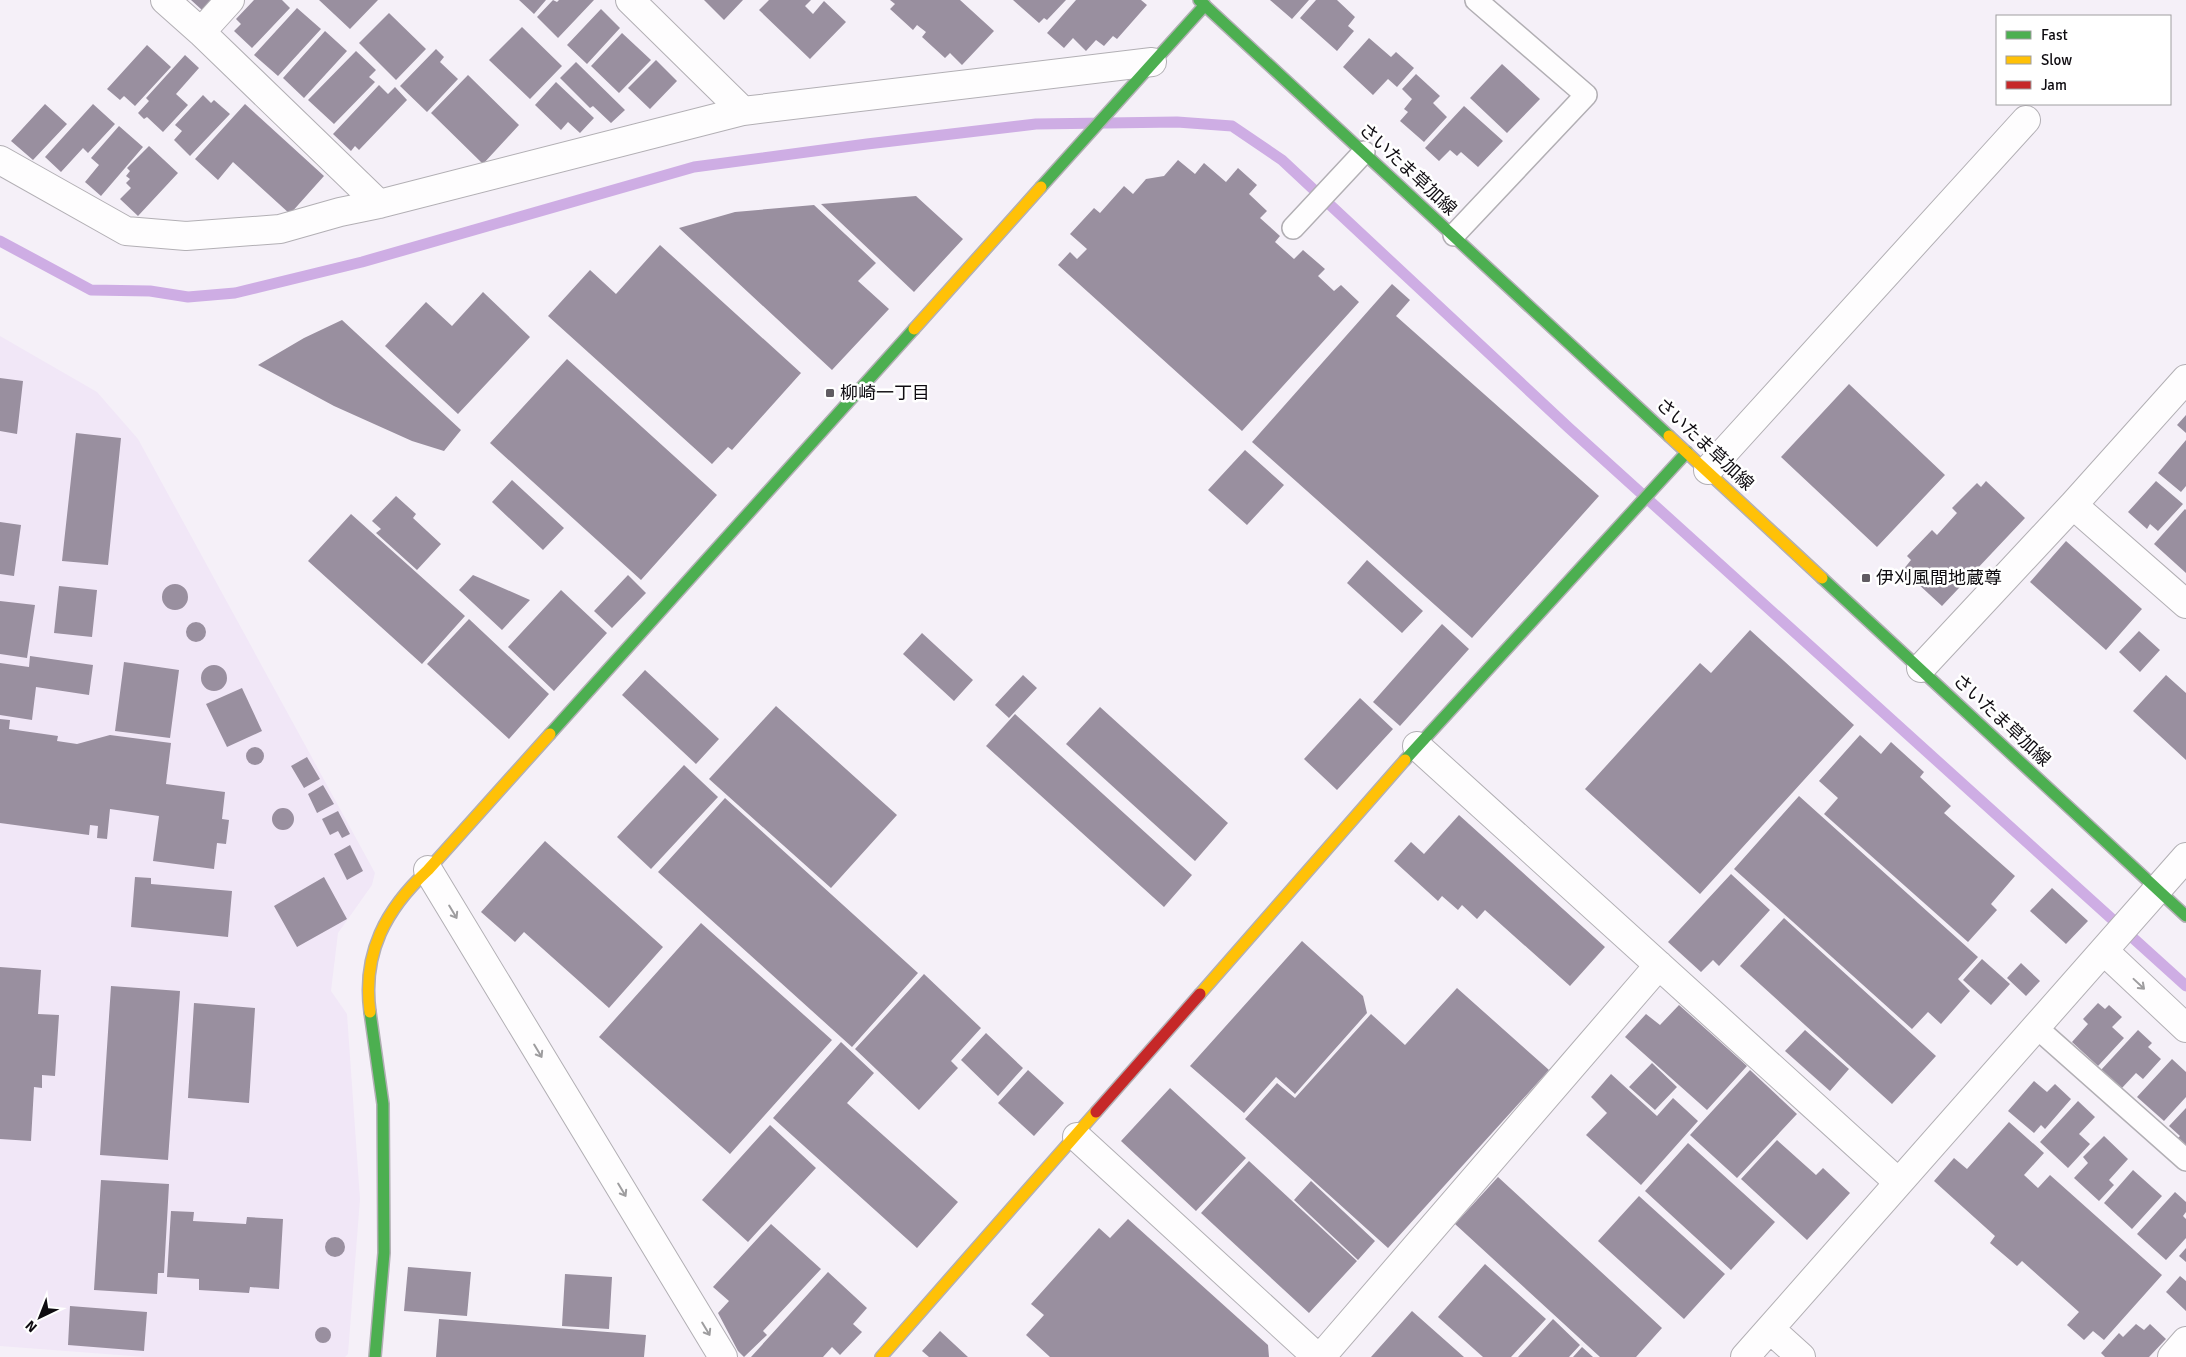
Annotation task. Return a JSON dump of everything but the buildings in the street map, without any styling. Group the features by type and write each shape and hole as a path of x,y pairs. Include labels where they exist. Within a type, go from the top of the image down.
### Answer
{"street":[{"path":"165,0 201,32 379,204"},
{"path":"201,32 230,0"},
{"path":"630,0 743,111"},
{"path":"375,1357 384,1253 383,1104 369,1004 368,973 377,942 390,914 410,887 428,870 1122,96 1204,2"},
{"name":"さいたま草加線","path":"1204,2 2186,916"},
{"path":"0,160 126,231 186,236 280,229 340,212 379,204 743,111 1152,62"},
{"path":"1708,470 2026,120"},
{"path":"1921,668 2073,505 2186,379"},
{"path":"882,1357 1417,746 1687,452"},
{"path":"2073,505 2186,604"},
{"path":"1417,746 1898,1182"},
{"path":"1745,1357 2186,857"},
{"path":"428,870 723,1357"},
{"path":"2104,951 2186,1028"},
{"path":"1321,1357 1659,965"},
{"path":"1076,1136 1317,1357"},
{"path":"1770,1329 1801,1357"},
{"path":"2172,1357 2186,1341"}],"lane":[{"path":"1454,235 1586,96 1476,0"},
{"path":"1293,228 1364,152"},
{"path":"2036,1027 2186,1160"}],"shaded area":[{"path":"0,336 97,392 138,439 375,873 372,885 338,933 331,991 347,1014 360,1199 348,1354 345,1357 145,1357 0,1346"}],"waterway":[{"path":"0,241 91,290 150,291 188,297 235,293 362,262 694,167 1036,124 1177,122 1232,126 1282,160 1569,428 2186,986"}],"traffic: fast":[{"path":"1199,0 1669,436"},
{"path":"1041,187 1205,5"},
{"path":"550,734 914,329"},
{"path":"1405,760 1687,452"},
{"path":"1822,578 2186,916"},
{"path":"370,1012 383,1104 384,1253 375,1357"}],"traffic: slow":[{"path":"914,329 1041,187"},
{"path":"1669,436 1822,578"},
{"path":"370,1012 368,991 374,951 380,934 400,900 550,734"},
{"path":"1200,994 1405,760"},
{"path":"881,1357 1096,1112"}],"traffic: jam":[{"path":"1096,1112 1200,994"}],"place":[{"name":"柳崎一丁目","path":"830,393"},
{"name":"伊刈風間地蔵尊","path":"1866,578"}]}
